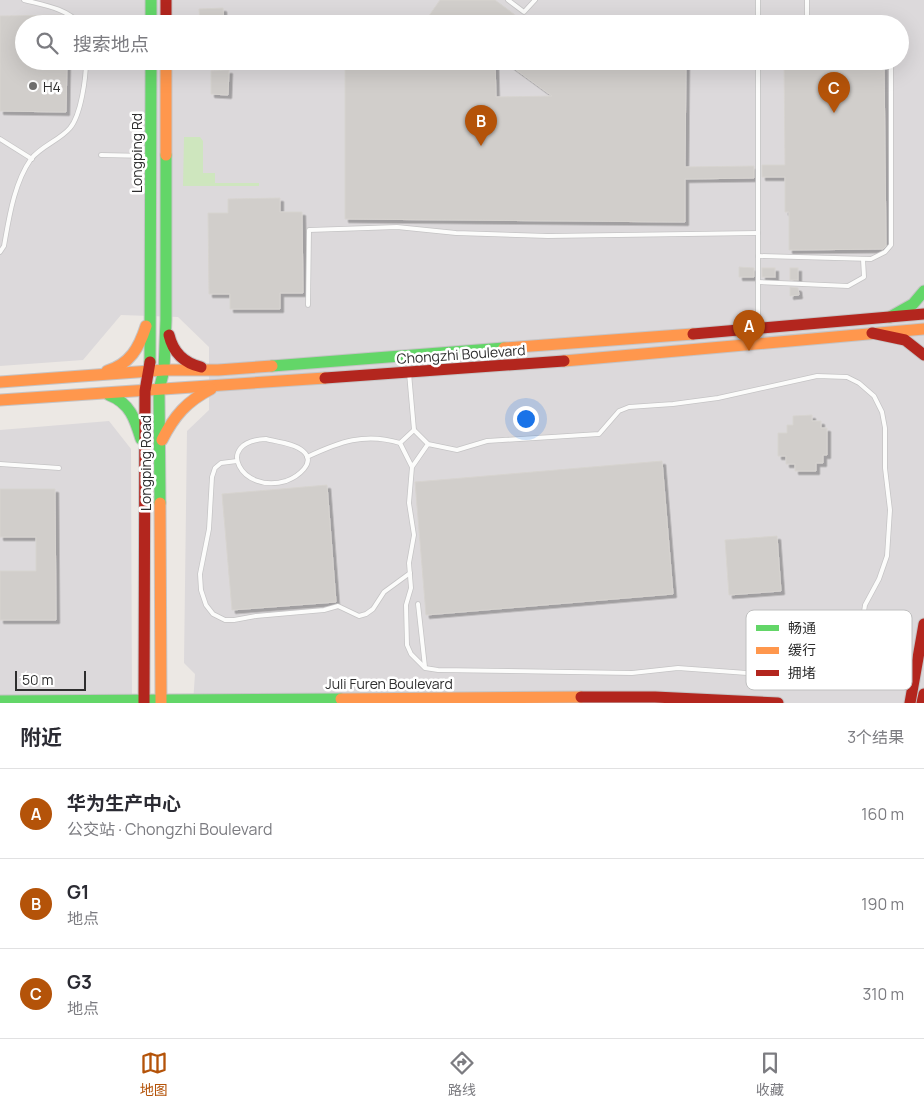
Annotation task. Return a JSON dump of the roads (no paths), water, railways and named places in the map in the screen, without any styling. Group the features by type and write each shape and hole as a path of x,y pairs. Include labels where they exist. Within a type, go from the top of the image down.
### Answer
{"main road":[{"path":"151,0 151,15"},
{"path":"166,0 166,15"},
{"name":"Longping Rd","path":"151,70 151,156"},
{"path":"166,70 166,320 170,346 178,355 197,366 218,370"},
{"name":"Longping Road","path":"144,702 145,391 150,372 151,156"},
{"path":"890,317 908,308 924,291"},
{"path":"84,377 111,370 136,354 143,338 151,308"},
{"name":"Chongzhi Boulevard","path":"0,382 164,370 218,370 758,329 924,314"},
{"name":"Longping Road","path":"160,702 159,390 164,370 166,320"},
{"name":"Chongzhi Boulevard","path":"0,400 409,373 924,329"},
{"path":"872,333 906,340 924,355"},
{"path":"160,444 169,424 184,405 194,397 218,386"},
{"path":"87,395 111,396 124,401 133,411 145,451"},
{"path":"910,703 924,624"},
{"path":"922,703 924,694"},
{"name":"Juli Furen Boulevard","path":"0,701 160,702 655,697 715,698 778,703"}],"lane":[{"path":"24,0 56,8 69,15"},
{"path":"508,0 524,12 535,0"},
{"path":"758,0 758,15"},
{"path":"807,0 807,15"},
{"path":"0,252 4,246 12,200 32,159 71,127 78,109 86,70"},
{"path":"758,70 758,329"},
{"path":"758,256 871,259 885,252 891,245 892,70"},
{"path":"0,139 32,159"},
{"path":"101,155 151,156"},
{"path":"308,305 309,230 397,227 456,233 548,236 758,233"},
{"path":"758,282 848,286 864,277 863,259"},
{"path":"409,373 414,430 428,444 459,450 487,441 599,434 619,411 629,406 673,404 718,398 817,376 847,376 859,383 874,396 882,412 890,510 887,556 879,579 864,610"},
{"path":"400,443 414,430"},
{"path":"307,457 338,442 355,438 372,437 400,443"},
{"path":"254,440 282,442 298,448 307,457 307,465 302,472 280,483 251,479 241,472 237,461 241,449 254,440"},
{"path":"400,443 412,467"},
{"path":"428,444 412,467 409,504 414,535 408,563 411,588 406,605 407,645 411,654 425,668 438,670 632,673 678,668 746,673"},
{"path":"237,461 221,463 215,468 212,477 209,529 200,574 201,590 206,605 213,614 225,620 234,620 256,616 324,610 338,606 359,616 373,609 384,592 410,573"},
{"path":"0,464 59,468"},
{"path":"418,604 425,668"}],"place":[{"name":"H4","path":"33,86"},
{"name":"G3","path":"834,113"},
{"name":"G1","path":"481,146"},
{"name":"华为生产中心","path":"749,351"}]}
